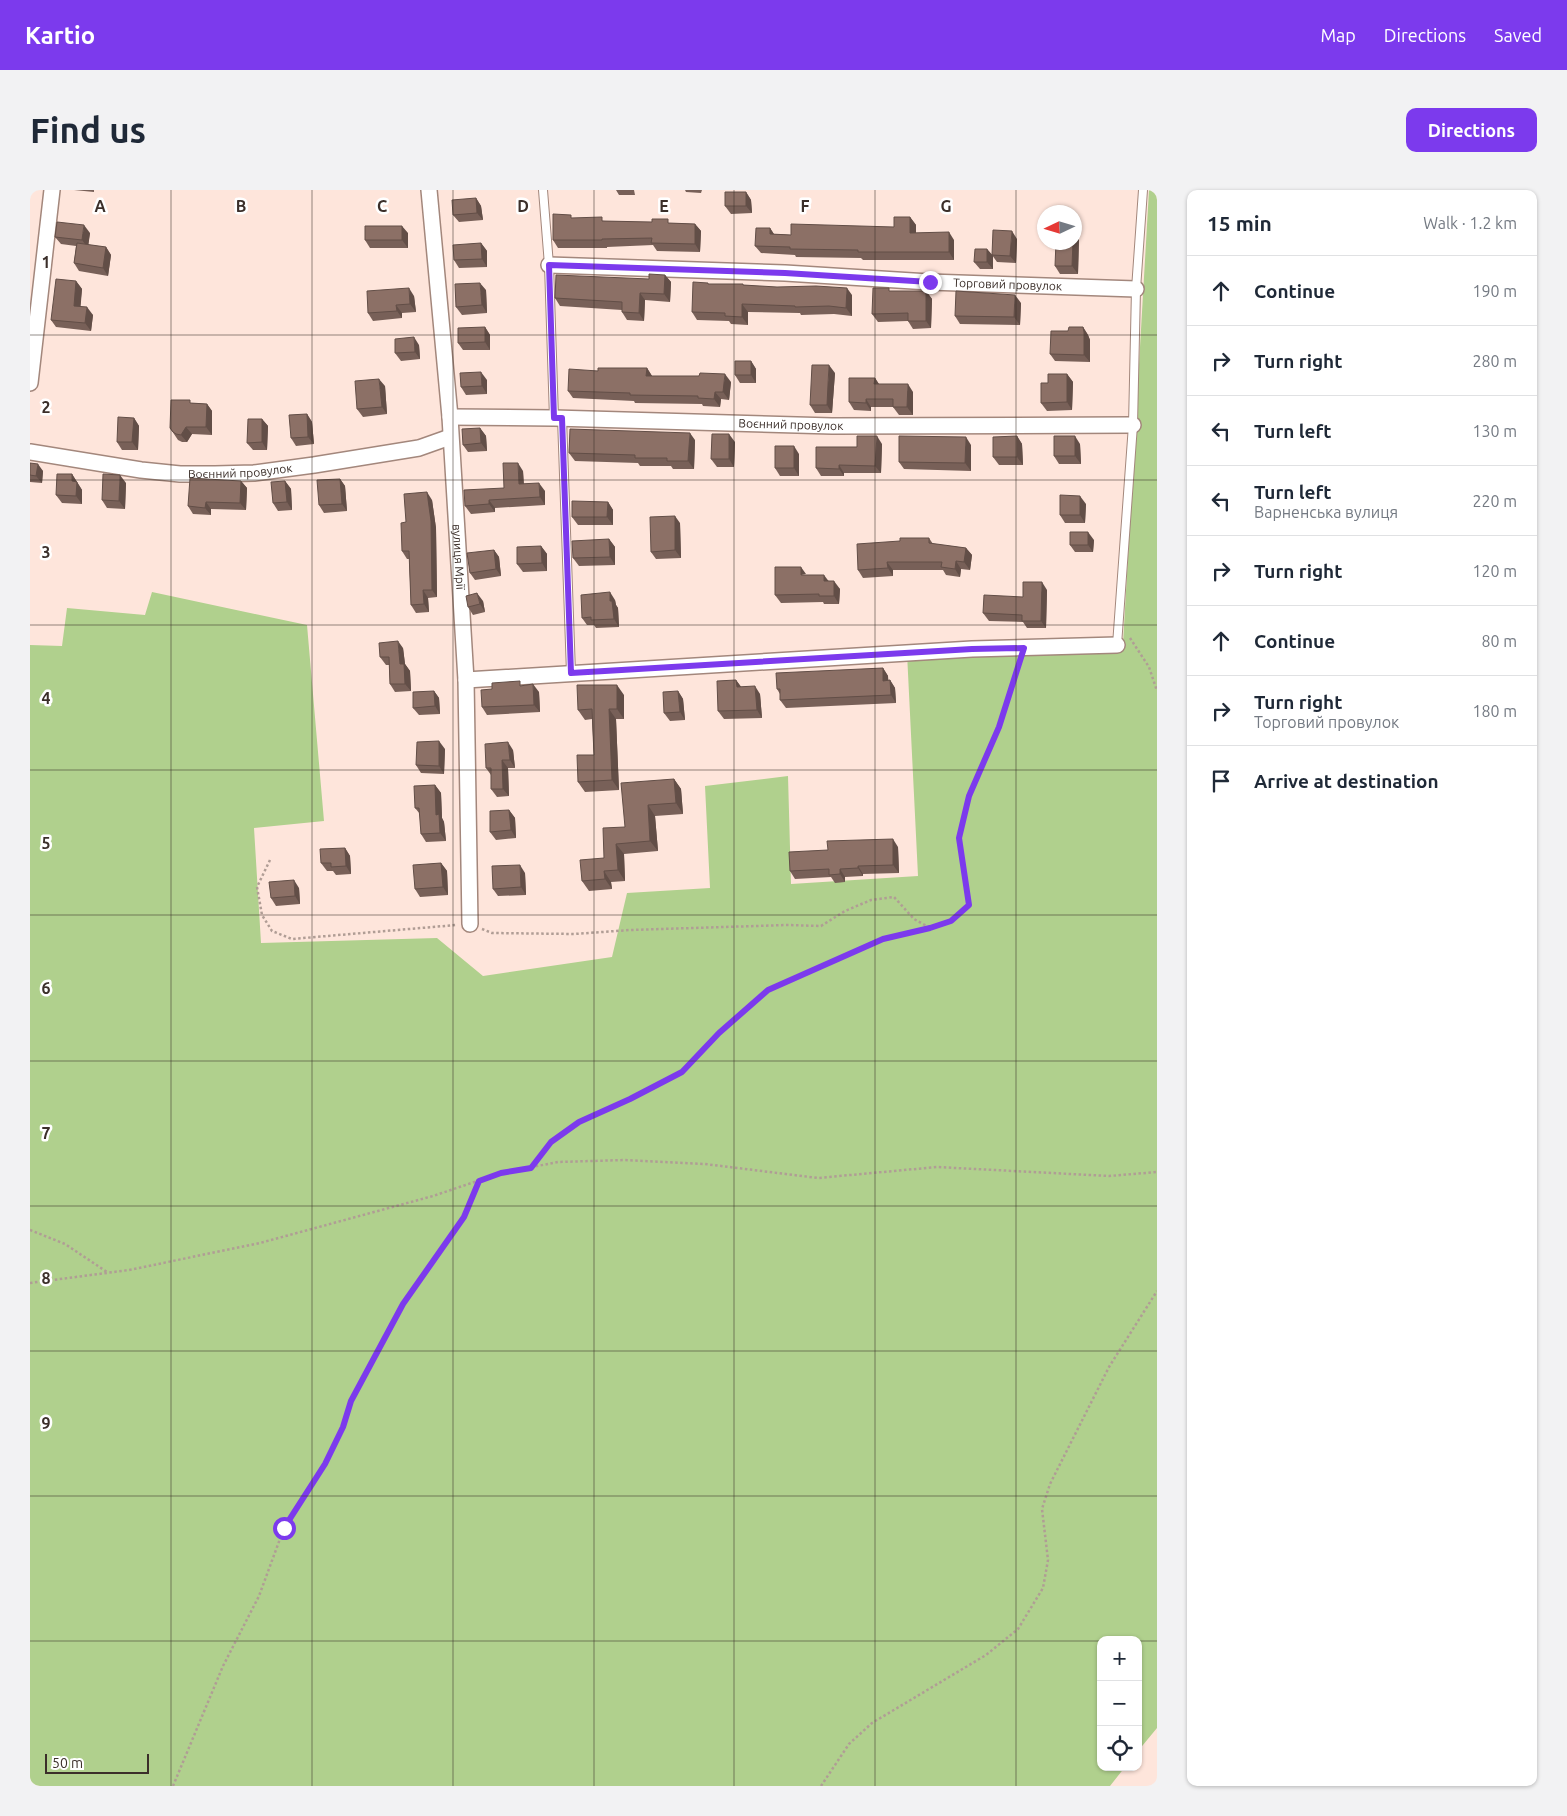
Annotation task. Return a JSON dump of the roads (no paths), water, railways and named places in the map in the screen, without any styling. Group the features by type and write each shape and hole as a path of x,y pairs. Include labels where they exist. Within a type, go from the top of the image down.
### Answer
{"street":[{"path":"30,383 52,190"},
{"name":"вулиця Мрії","path":"429,190 450,418 466,680 470,924"},
{"name":"Торговий провулок","path":"549,265 785,273 930,282 1136,289"},
{"name":"Воєнний провулок","path":"450,418 558,418 832,426 1133,425"},
{"name":"Воєнний провулок","path":"30,452 141,470 180,474 254,473 419,448 450,437"},
{"path":"466,680 954,650 1118,645"}],"lane":[{"path":"543,190 558,418 571,673"},
{"path":"1118,645 1133,425 1136,289 1143,190"}]}
